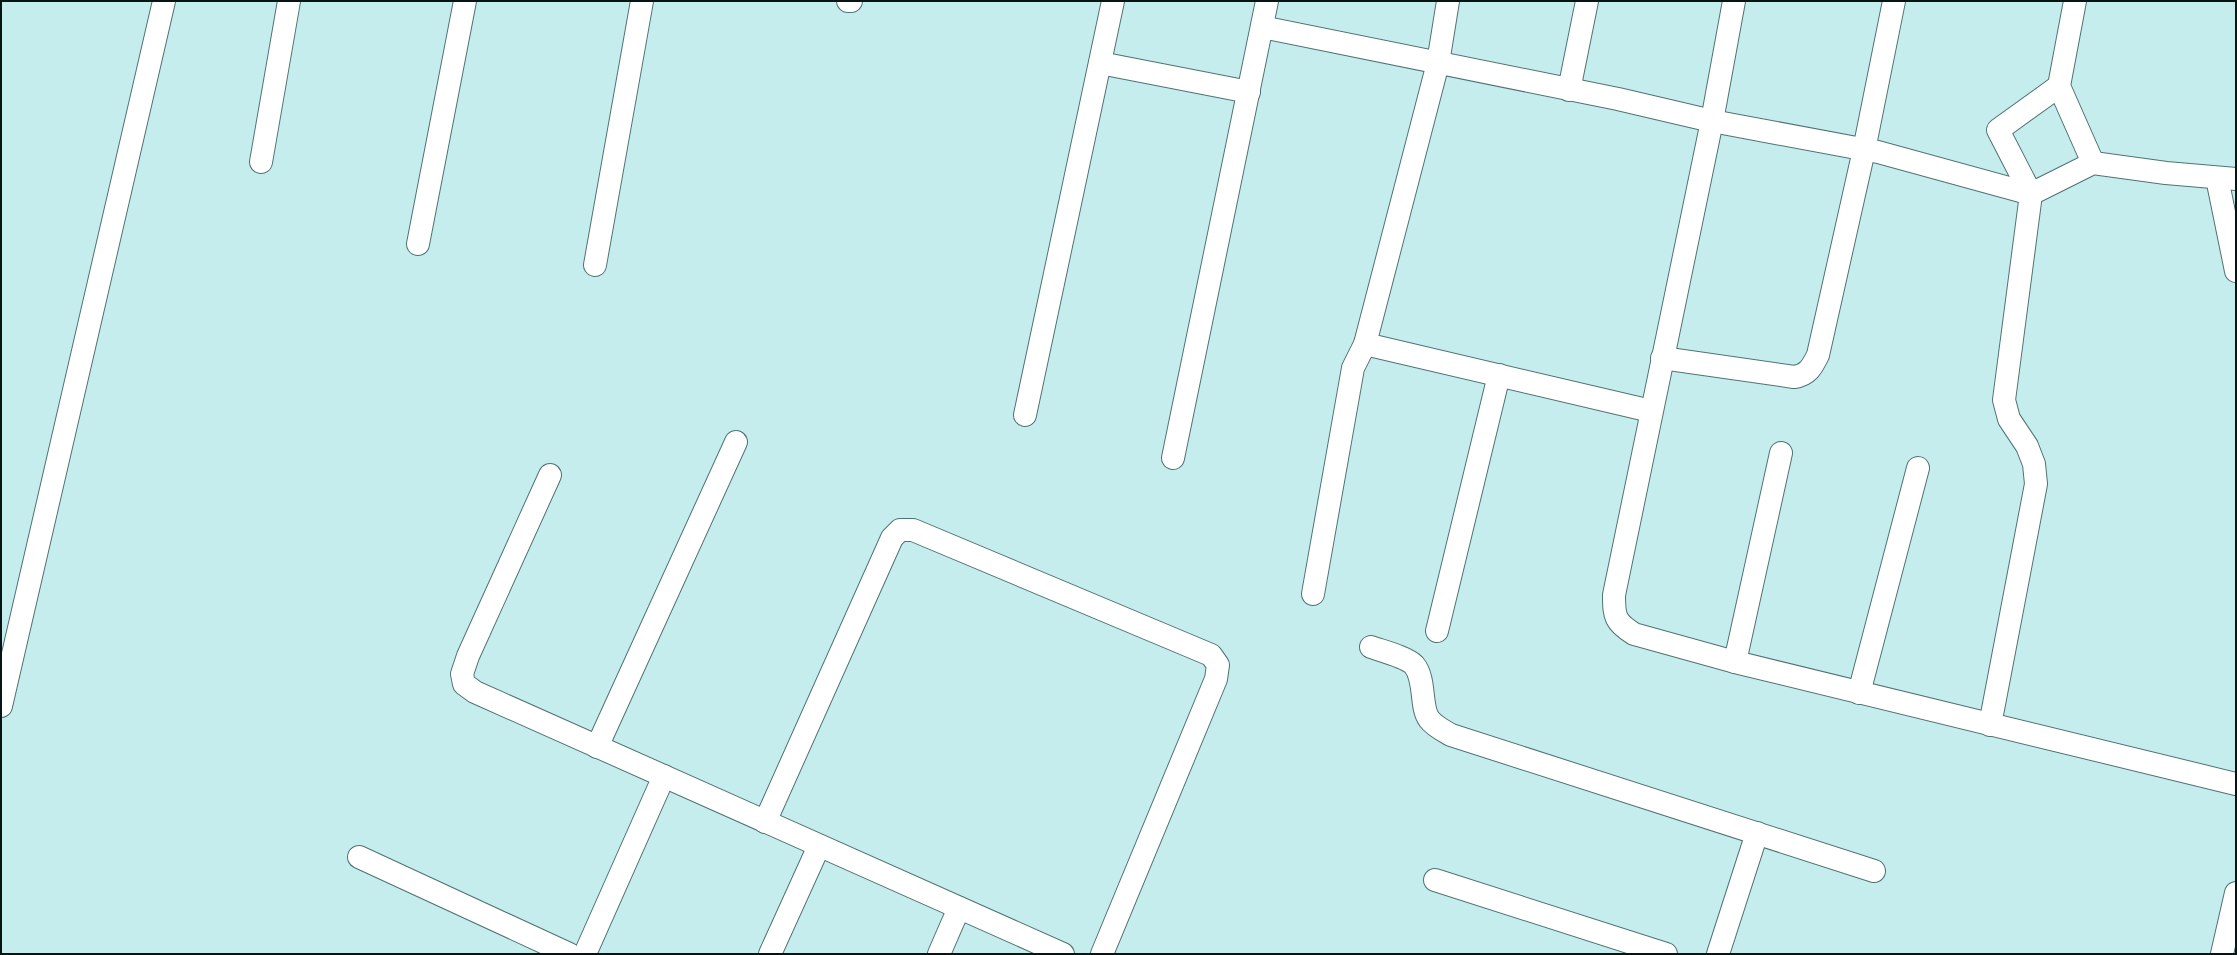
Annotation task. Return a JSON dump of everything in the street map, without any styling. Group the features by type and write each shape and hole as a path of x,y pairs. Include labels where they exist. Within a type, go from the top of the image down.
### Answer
{"street":[{"path":"1,706 164,1"},
{"path":"261,162 289,1"},
{"path":"418,244 465,1"},
{"path":"595,265 642,1"},
{"path":"1025,416 1113,1"},
{"path":"1172,458 1267,1"},
{"path":"1313,594 1353,368 1365,344 1438,64 1448,1"},
{"path":"1569,90 1587,1"},
{"path":"1734,1 1712,121 1614,595 1614,611 1620,625 1634,634 1735,662 2236,784"},
{"path":"1662,358 1794,377 1802,376 1811,369 1818,355 1864,150 1894,1"},
{"path":"2075,1 2059,86 2093,163"},
{"path":"1262,27 1712,121 1864,150 2031,194 2093,163 2166,173 2226,178 2236,271"},
{"path":"1100,63 1249,92"},
{"path":"1990,724 2036,484 2034,464 2026,446 2009,418 2004,400 2031,194 1998,130 2059,86"},
{"path":"1365,344 1651,411"},
{"path":"1437,631 1499,375"},
{"path":"597,747 736,442"},
{"path":"1735,662 1781,453"},
{"path":"1859,693 1918,468"},
{"path":"550,475 468,656 462,674 464,684 475,692 597,747 1063,954"},
{"path":"765,822 892,538 900,530 912,530 1211,654 1218,665 1216,679 1102,954"},
{"path":"1371,647 1414,665 1420,678 1428,718 1439,728 1451,735 1874,870"},
{"path":"585,954 664,776"},
{"path":"1718,954 1757,833"},
{"path":"770,954 819,846"},
{"path":"359,857 569,954"},
{"path":"1435,880 1666,954"},
{"path":"2222,954 2236,893"},
{"path":"939,954 959,908"}]}
